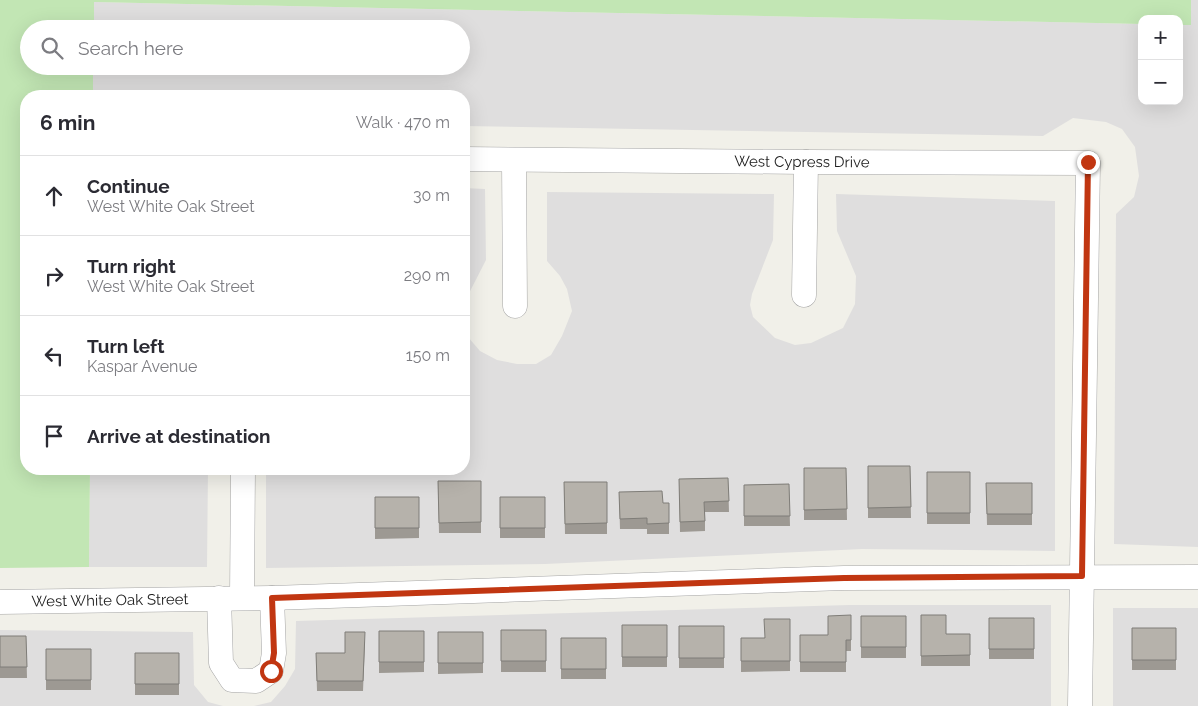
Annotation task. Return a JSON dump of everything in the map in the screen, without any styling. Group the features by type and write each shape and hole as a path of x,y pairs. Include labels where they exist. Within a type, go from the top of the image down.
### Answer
{"street":[{"name":"West Cypress Drive","path":"470,159 1088,162 1082,576"},
{"path":"514,160 514,306"},
{"path":"804,295 806,162"},
{"path":"242,475 230,598 221,663 232,680 256,681 271,671 274,653 272,598"},
{"path":"1080,706 1082,576"},
{"name":"West White Oak Street","path":"0,602 272,598 844,578 1198,577"}],"shaded area":[{"path":"1191,0 1198,0 1198,547 1114,544 1116,214 1134,197 1139,176 1135,147 1122,129 1106,122 1073,118 1043,136 470,126 470,90 93,90 93,75 470,75 470,20 94,20 94,2 1138,24 1138,105 1183,105 1183,25 1191,25"},
{"path":"470,188 485,189 486,260 470,291"},
{"path":"547,192 774,194 773,240 752,294 750,305 753,317 775,338 795,345 811,343 843,328 855,304 856,276 837,231 836,194 1055,201 1055,551 862,549 545,564 266,568 266,475 470,475 470,339 480,351 497,360 517,364 536,364 551,355 562,336 572,311 567,289 560,276 547,261"},
{"path":"90,475 208,475 207,567 89,567"},
{"path":"849,605 1051,605 1051,706 254,706 271,702 285,686 295,669 296,621"},
{"path":"1113,608 1198,608 1198,706 1113,706"},
{"path":"0,630 193,632 194,685 208,702 223,706 0,706"}],"green space":[{"path":"0,0 1191,0 1191,25 1183,25 1183,15 1138,15 1138,24 94,2 94,20 20,20 20,75 93,75 93,90 20,90 20,475 90,475 89,567 0,568"}],"building":[{"path":"868,466 910,466 911,507 868,508"},
{"path":"804,468 846,468 847,509 804,510"},
{"path":"927,472 970,472 970,513 927,513"},
{"path":"728,478 729,501 704,502 705,521 680,522 679,479"},
{"path":"438,481 481,481 481,522 439,523"},
{"path":"564,482 607,482 607,523 565,524"},
{"path":"986,483 1032,483 1032,514 987,514"},
{"path":"789,484 790,516 744,516 744,485"},
{"path":"662,491 663,503 669,503 669,523 647,524 647,518 620,519 619,492"},
{"path":"375,497 419,497 419,528 375,528"},
{"path":"500,497 545,497 545,528 500,528"},
{"path":"851,615 851,640 846,640 846,662 800,662 800,635 828,635 828,616"},
{"path":"921,615 946,615 946,634 970,634 970,655 921,656"},
{"path":"861,616 906,616 906,647 861,647"},
{"path":"989,618 1034,618 1034,649 989,649"},
{"path":"764,619 790,619 790,661 741,661 741,638 765,638"},
{"path":"622,625 667,625 667,657 622,657"},
{"path":"679,626 724,626 724,658 679,658"},
{"path":"1132,628 1176,628 1176,660 1132,660"},
{"path":"501,630 546,630 546,661 501,661"},
{"path":"379,631 424,631 424,662 379,662"},
{"path":"345,632 365,632 363,681 317,681 316,653 345,653"},
{"path":"438,632 483,632 483,663 438,663"},
{"path":"0,636 26,636 27,667 0,667"},
{"path":"561,638 606,638 606,669 561,669"},
{"path":"46,649 91,649 91,680 46,680"},
{"path":"135,653 179,653 179,684 135,684"}],"route":[{"path":"271,671 274,653 272,598 844,578 1082,576 1088,162"}]}
